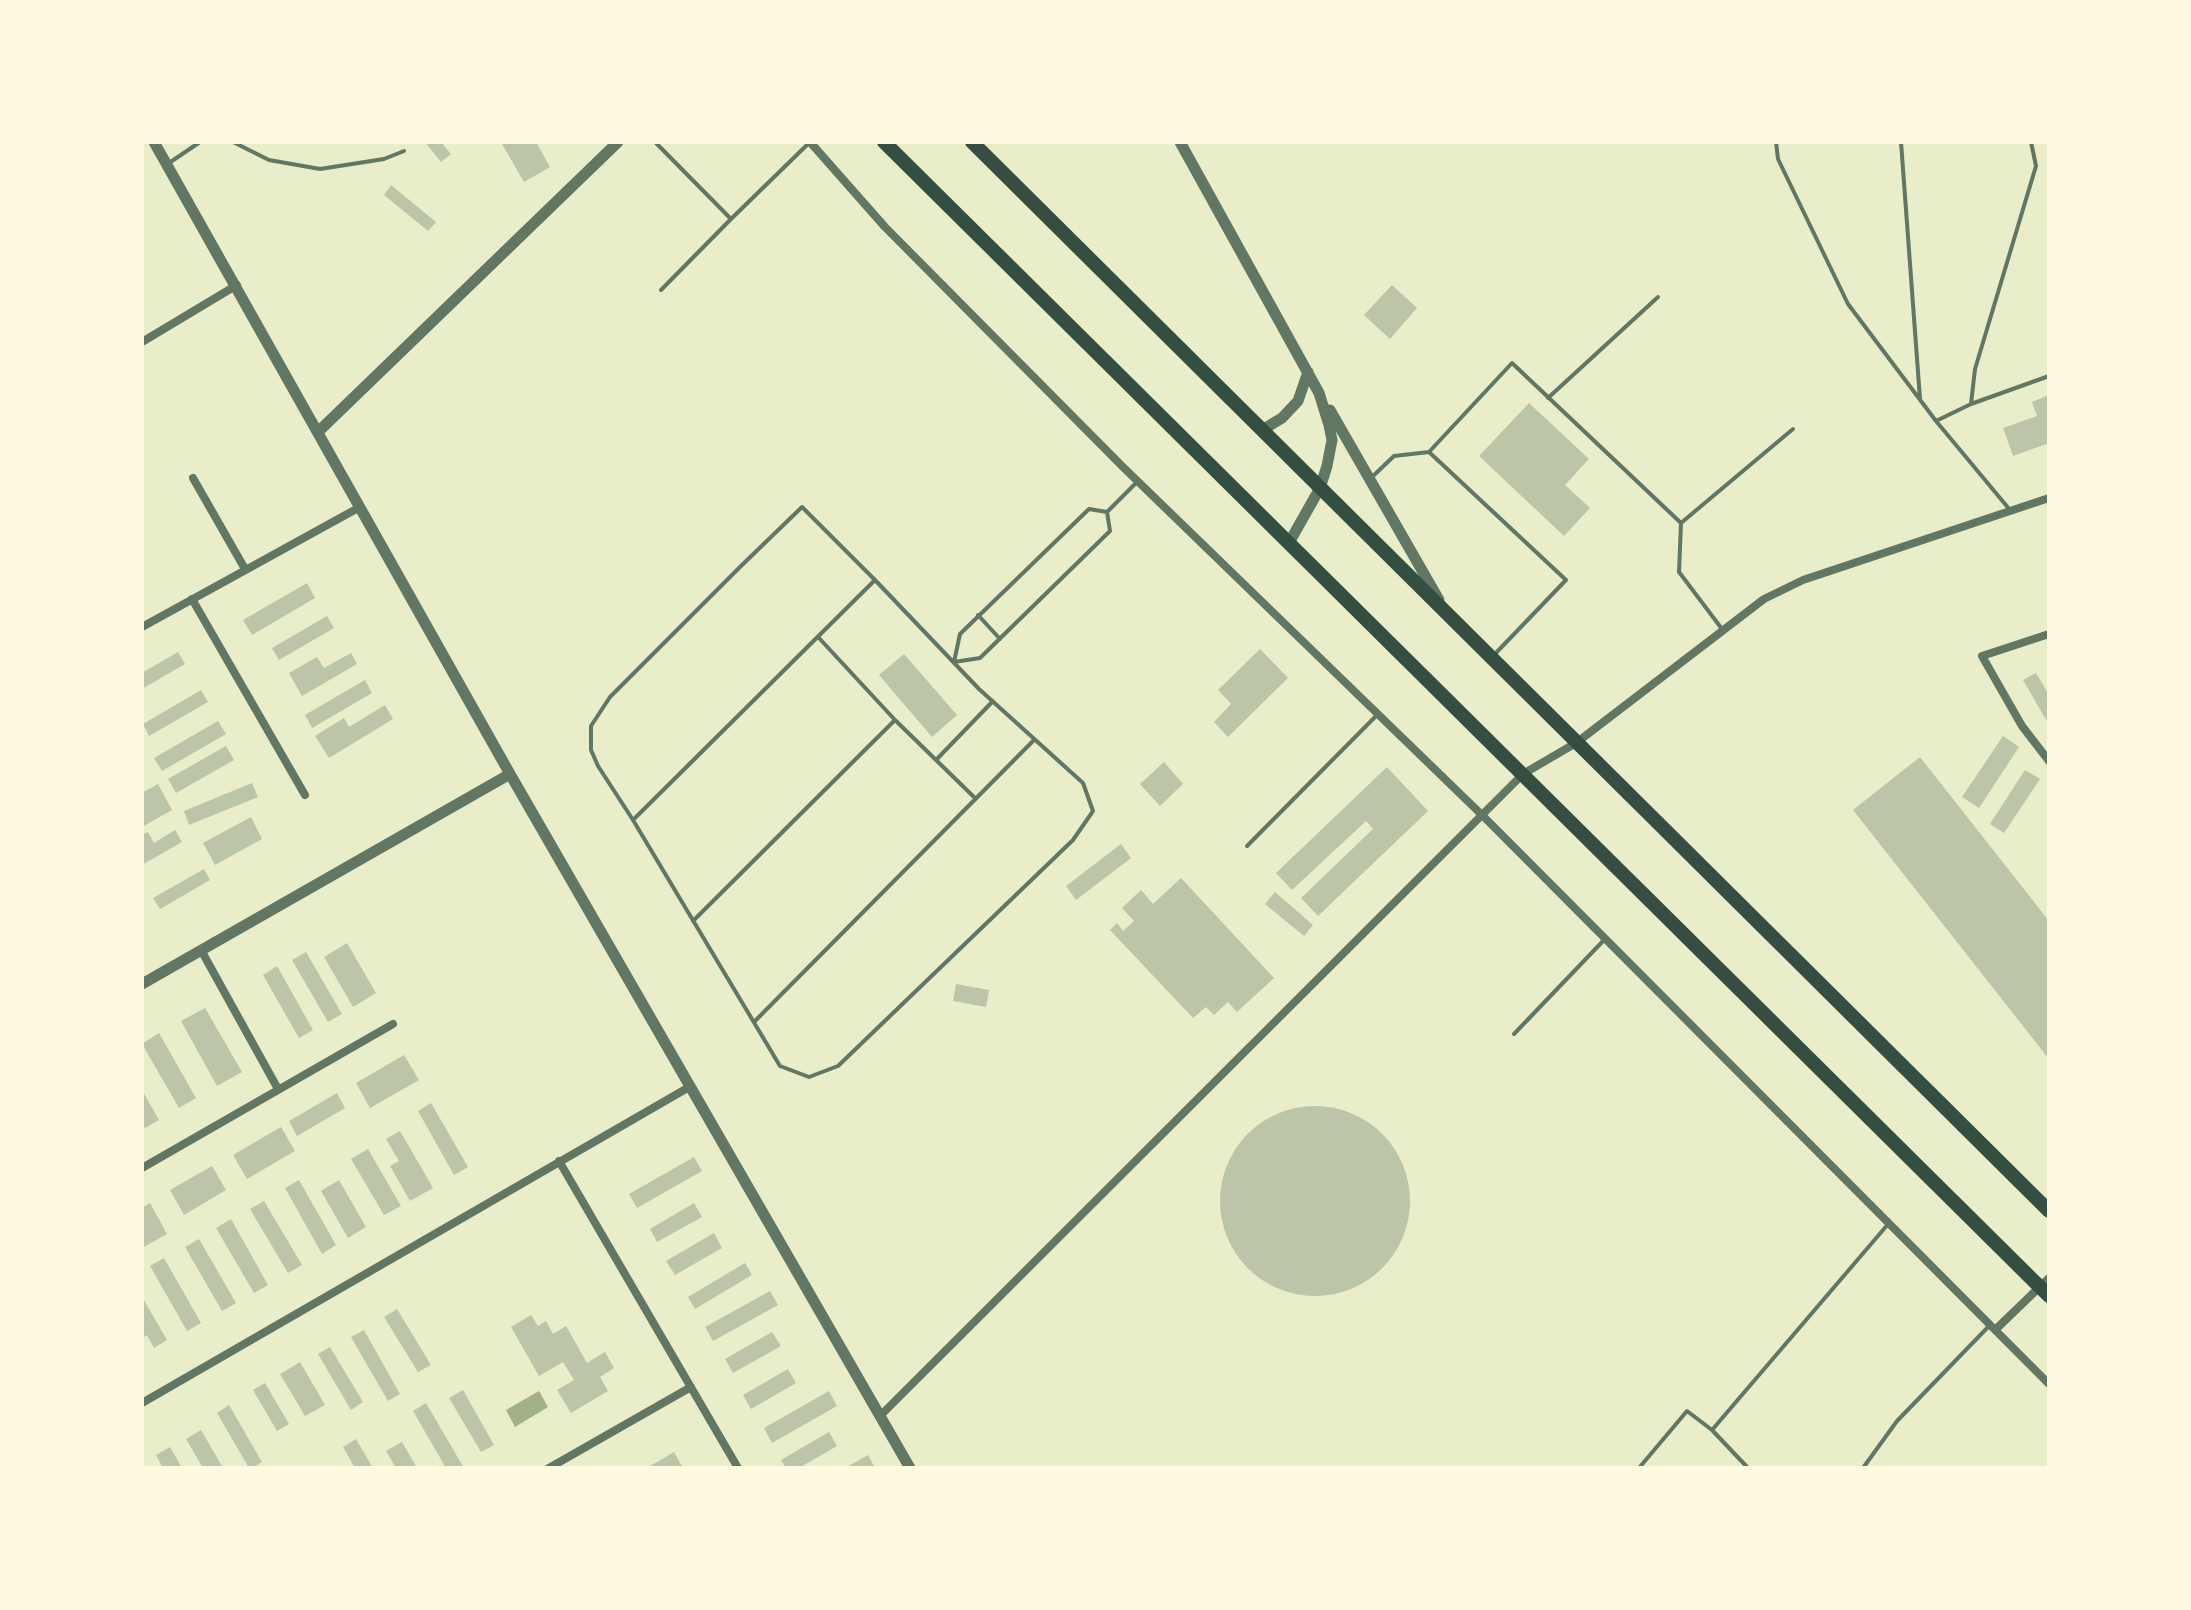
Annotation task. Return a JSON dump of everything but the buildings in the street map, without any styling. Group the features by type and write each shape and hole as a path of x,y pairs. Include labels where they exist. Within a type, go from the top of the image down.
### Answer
{"main road":[{"path":"884,142 2046,1287"},
{"path":"972,142 2049,1211"}],"street":[{"path":"154,142 510,774 910,1468"},
{"path":"319,431 618,142"},
{"path":"810,142 885,227 1137,481 1482,815 2049,1384"},
{"path":"1180,142 1319,393 1446,612"},
{"path":"142,342 237,285"},
{"path":"1262,430 1298,401 1308,372"},
{"path":"1290,541 1320,488 1332,440 1319,393"},
{"path":"193,478 245,569"},
{"path":"880,1416 1523,774 1576,743 1764,599 1803,580 2049,498"},
{"path":"142,627 360,507"},
{"path":"192,599 305,795"},
{"path":"2049,634 1982,656 2022,726 2049,761"},
{"path":"142,984 510,774"},
{"path":"201,950 278,1089"},
{"path":"142,1168 393,1024"},
{"path":"142,1403 691,1086"},
{"path":"559,1161 738,1468"},
{"path":"1992,1328 2046,1287"},
{"path":"549,1468 691,1387"}],"lane":[{"path":"167,165 200,142"},
{"path":"233,142 269,160 320,169 369,162 404,151"},
{"path":"655,142 731,219"},
{"path":"661,290 810,142"},
{"path":"1776,142 1778,159 1848,304 1936,421 2010,510"},
{"path":"1901,142 1921,401"},
{"path":"1971,404 1975,369 2036,166 2031,142"},
{"path":"1548,398 1658,297"},
{"path":"1370,480 1394,456 1429,452 1512,363 1681,523"},
{"path":"1936,421 1971,404 2049,376"},
{"path":"1722,629 1679,572 1681,523 1793,429"},
{"path":"1429,452 1566,580 1492,658"},
{"path":"1107,512 1137,481"},
{"path":"802,507 875,580 993,701 1083,783 1093,811 1073,840 838,1066 809,1077 780,1066 598,766 591,750 591,726 610,697 802,507"},
{"path":"954,662 960,634 978,615 1089,509 1107,512"},
{"path":"954,662 980,658 1000,639 1110,531 1107,512"},
{"path":"633,820 875,580"},
{"path":"978,615 1000,639"},
{"path":"819,638 895,720 976,799"},
{"path":"936,760 993,701"},
{"path":"1247,846 1378,714"},
{"path":"693,921 895,720"},
{"path":"754,1022 1035,740"},
{"path":"1514,1034 1606,939"},
{"path":"1712,1430 1889,1223"},
{"path":"1863,1468 1897,1421 1992,1328"},
{"path":"1639,1468 1687,1411 1712,1430 1748,1468"}],"shaded area":[{"path":"539,1391 548,1407 515,1427 506,1410"}]}
